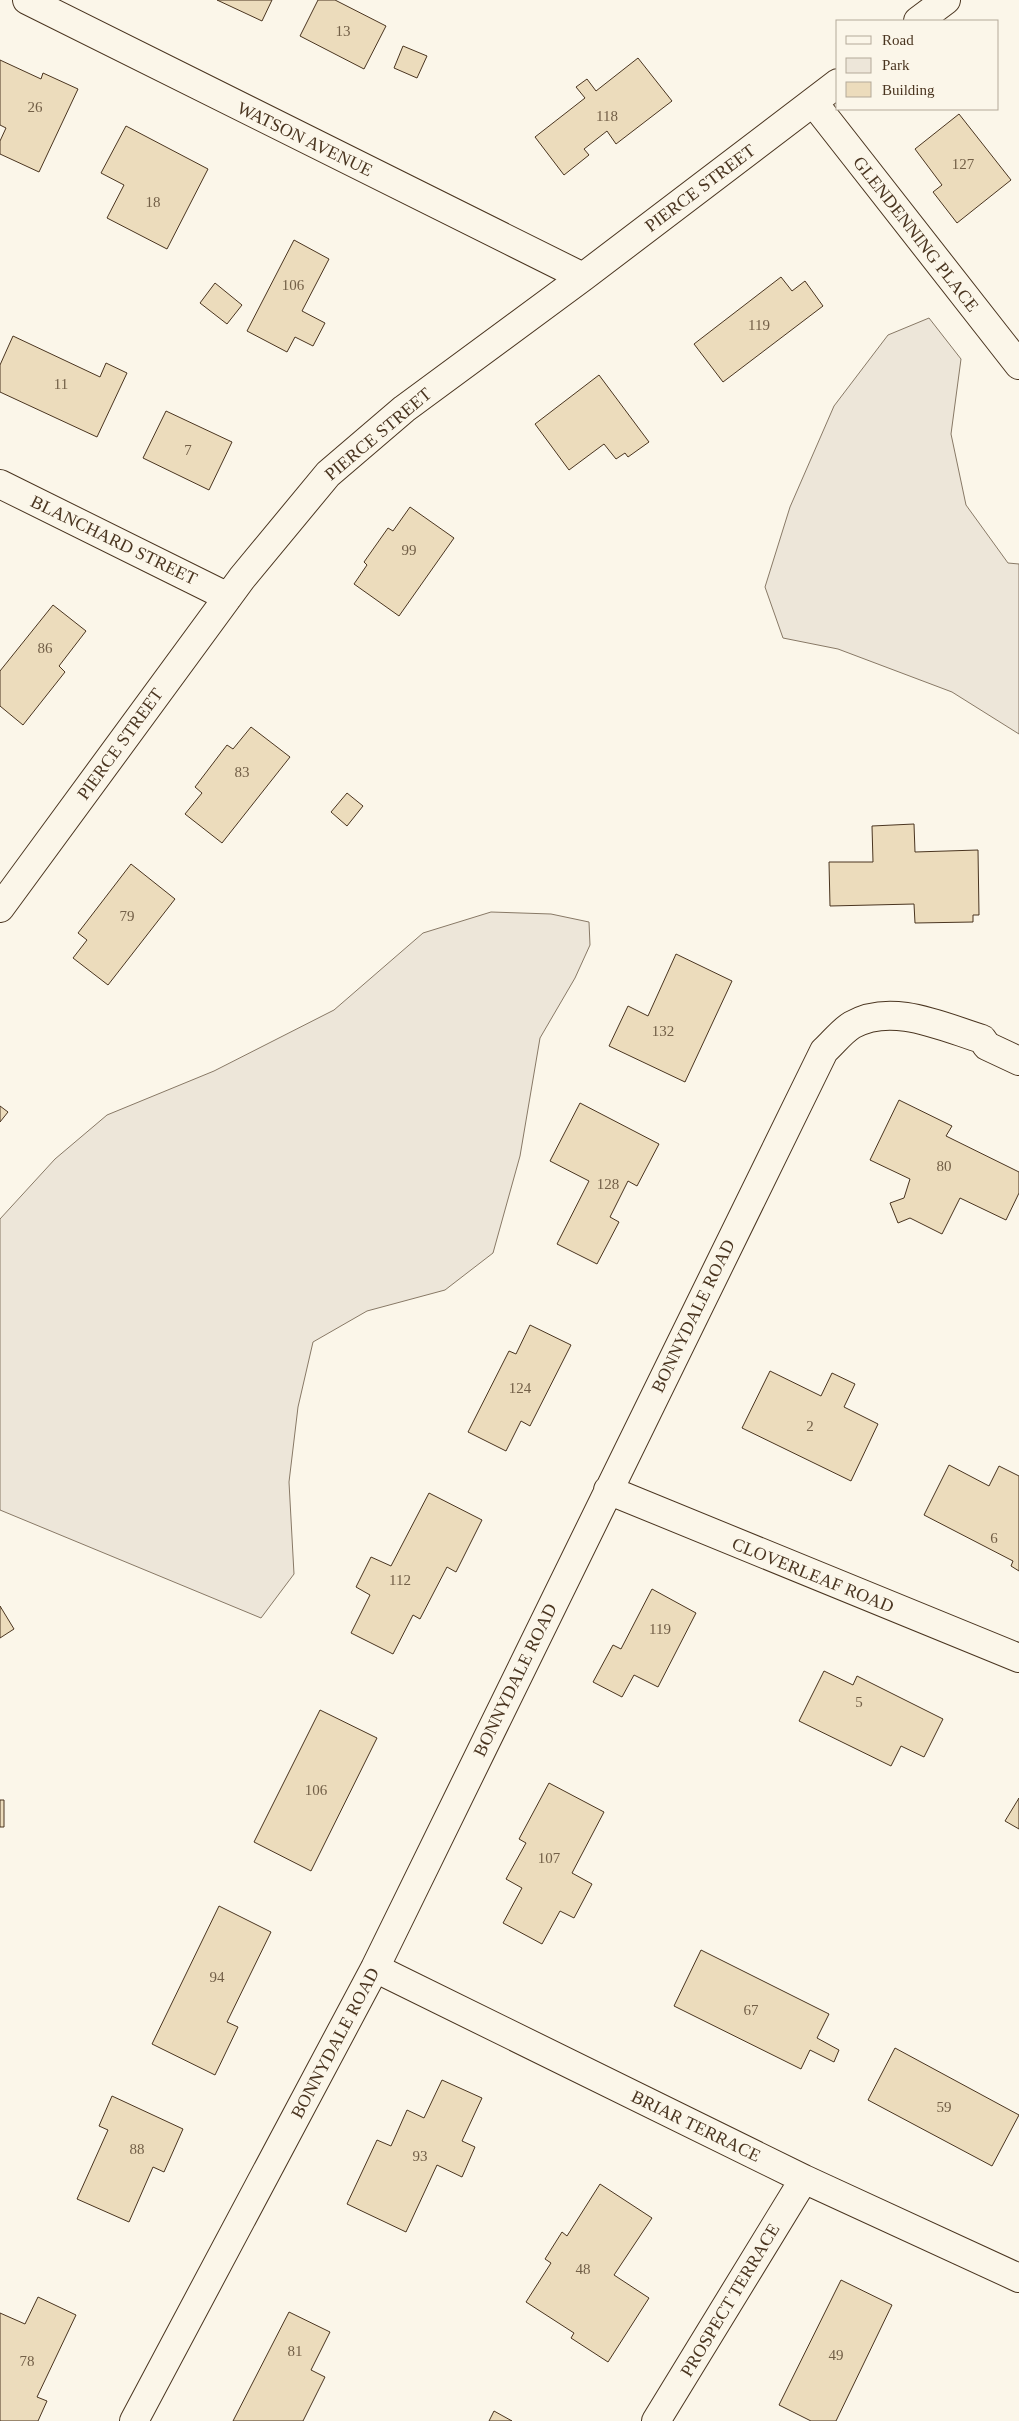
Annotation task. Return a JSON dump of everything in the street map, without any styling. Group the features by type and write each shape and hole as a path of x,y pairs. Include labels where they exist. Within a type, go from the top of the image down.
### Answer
{"street":[{"name":"WATSON AVENUE","path":"27,0 583,277"},
{"path":"919,20 946,0"},
{"name":"PIERCE STREET","path":"0,908 228,597 328,474 404,409 583,277 836,85"},
{"name":"GLENDENNING PLACE","path":"813,102 1019,365"},
{"name":"BLANCHARD STREET","path":"0,484 228,597"},
{"name":"BONNYDALE ROAD","path":"134,2421 375,1968 824,1051 850,1026 865,1018 902,1016 982,1039 987,1046 1019,1061"},
{"name":"CLOVERLEAF ROAD","path":"608,1490 1019,1658"},
{"name":"BRIAR TERRACE","path":"375,1968 804,2178 1019,2278"},
{"name":"PROSPECT TERRACE","path":"656,2421 804,2178"}],"green space":[{"path":"929,318 961,359 951,434 966,505 1008,563 1019,564 1019,734 952,692 838,649 783,638 765,587 790,507 834,406 888,335"},
{"path":"491,912 551,914 589,922 590,945 575,978 540,1038 520,1156 493,1253 445,1290 367,1311 313,1342 298,1407 289,1482 294,1574 261,1618 0,1510 0,1219 55,1159 107,1115 214,1071 334,1010 423,933"}],"building":[{"path":"217,0 272,0 262,21"},
{"path":"318,0 335,0 386,26 364,69 300,36"},
{"path":"403,46 427,56 417,78 394,68"},
{"path":"638,58 672,101 616,144 607,131 584,149 589,155 564,175 535,137 585,98 576,87 587,79 596,91"},
{"path":"0,60 41,79 43,73 78,89 39,172 0,154 0,141 6,128 0,125"},
{"path":"959,114 1011,180 957,223 933,192 942,185 915,149"},
{"path":"126,126 208,169 167,249 107,218 124,185 101,173"},
{"path":"294,240 329,259 302,311 325,323 313,346 295,337 287,352 247,331"},
{"path":"781,277 792,291 805,281 823,306 723,382 694,344"},
{"path":"215,283 242,305 227,324 200,303"},
{"path":"13,336 100,377 106,363 127,373 97,437 0,392 0,365"},
{"path":"599,375 649,442 628,457 625,453 616,459 604,444 569,470 535,424"},
{"path":"166,411 232,442 209,490 143,458"},
{"path":"410,507 454,538 399,616 354,584 367,565 364,562 388,528 393,531"},
{"path":"53,605 86,631 59,666 65,672 23,725 0,706 0,671"},
{"path":"251,727 290,757 222,843 185,814 202,793 195,787 227,745 233,749"},
{"path":"347,793 363,806 347,826 331,812"},
{"path":"914,824 915,852 978,850 979,915 973,915 973,922 915,923 914,904 830,906 829,862 873,862 872,826"},
{"path":"131,864 175,899 108,985 73,958 87,940 78,933"},
{"path":"676,954 732,981 685,1082 609,1046 628,1006 648,1016"},
{"path":"899,1100 952,1126 946,1136 1019,1172 1019,1193 1006,1220 960,1198 942,1234 910,1218 898,1223 890,1203 904,1198 910,1179 870,1160"},
{"path":"580,1103 659,1144 637,1186 628,1181 610,1217 619,1222 597,1264 557,1244 589,1181 550,1161"},
{"path":"0,1106 8,1112 0,1122"},
{"path":"530,1325 571,1345 530,1426 521,1421 506,1451 468,1432 509,1351 516,1354"},
{"path":"770,1371 821,1396 832,1373 855,1384 844,1407 878,1424 851,1481 742,1428"},
{"path":"949,1465 989,1486 999,1466 1019,1476 1019,1571 1011,1566 1013,1561 924,1515"},
{"path":"429,1493 482,1520 456,1572 447,1567 420,1619 413,1615 393,1654 351,1633 370,1595 356,1587 371,1557 391,1566"},
{"path":"652,1589 696,1613 658,1687 634,1675 622,1697 593,1682 613,1645 621,1649"},
{"path":"0,1606 14,1629 0,1638"},
{"path":"824,1671 853,1685 857,1676 943,1719 924,1757 901,1746 891,1766 799,1721"},
{"path":"320,1710 377,1738 311,1871 254,1842"},
{"path":"549,1783 604,1812 572,1873 592,1884 574,1918 560,1911 542,1944 503,1923 522,1888 506,1879 526,1843 519,1839"},
{"path":"1019,1798 1019,1829 1005,1821"},
{"path":"0,1800 4,1800 4,1827 0,1827"},
{"path":"219,1906 271,1932 227,2022 238,2027 215,2075 152,2044"},
{"path":"701,1950 829,2014 817,2038 839,2050 834,2062 810,2050 801,2069 674,2006"},
{"path":"895,2048 1019,2115 992,2166 868,2100"},
{"path":"442,2080 482,2098 462,2141 475,2147 462,2177 437,2165 406,2232 347,2204 377,2140 391,2146 407,2110 424,2118"},
{"path":"112,2096 183,2129 164,2172 153,2167 129,2222 77,2199 108,2130 99,2126"},
{"path":"600,2184 652,2218 614,2275 649,2298 608,2362 571,2338 574,2333 526,2302 551,2263 545,2259 562,2232 567,2236"},
{"path":"841,2280 892,2305 836,2421 811,2421 779,2405"},
{"path":"38,2297 76,2315 37,2397 47,2401 38,2421 0,2421 0,2313 25,2324"},
{"path":"289,2312 330,2332 311,2370 325,2377 303,2421 233,2421"},
{"path":"494,2411 512,2421 489,2421"}]}
